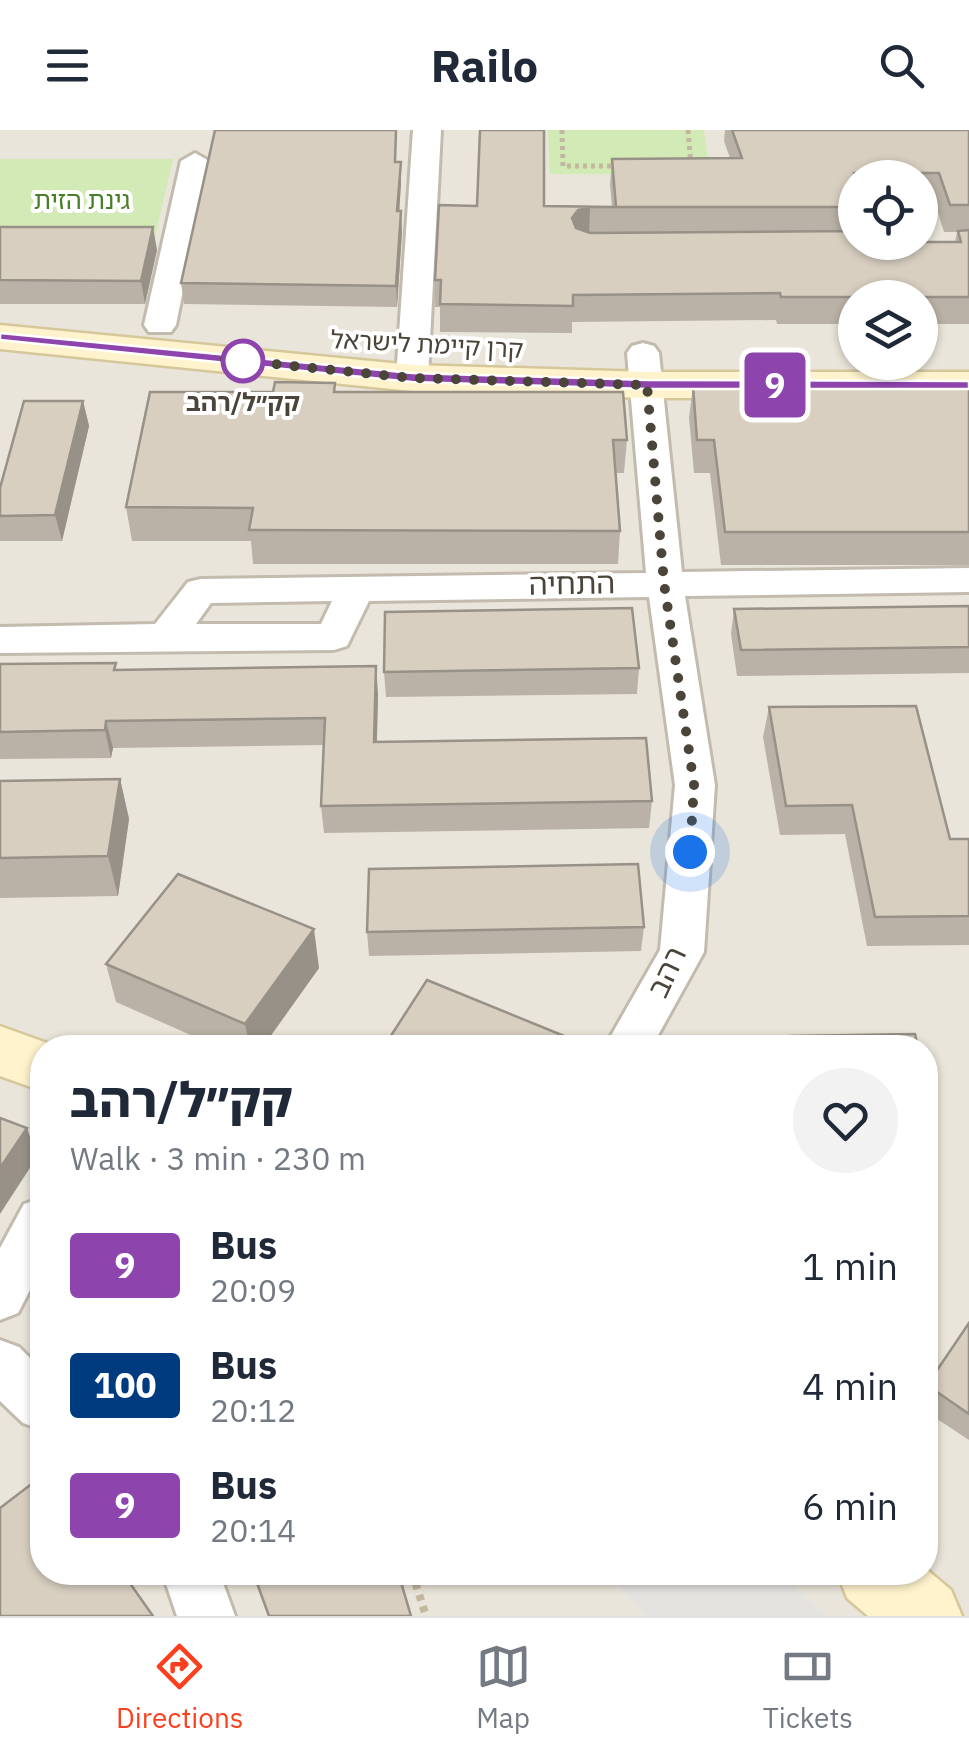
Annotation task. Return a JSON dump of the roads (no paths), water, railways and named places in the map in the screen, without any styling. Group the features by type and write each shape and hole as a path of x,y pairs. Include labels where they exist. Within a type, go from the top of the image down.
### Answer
{"street":[{"path":"413,362 427,130"},
{"path":"160,325 194,161"},
{"name":"קרן קיימת לישראל","path":"0,316 160,325 413,362"},
{"name":"קרן קיימת לישראל","path":"0,337 413,362 969,385"},
{"name":"קרן קיימת לישראל","path":"645,369 838,355"},
{"path":"938,355 969,355"},
{"name":"רהב","path":"634,1035 682,952 694,785 664,583 645,369"},
{"name":"התחיה","path":"0,640 334,637 356,588 969,580"},
{"path":"0,1051 30,1062"},
{"path":"0,1296 30,1242"},
{"path":"0,1366 30,1394"},
{"path":"195,1585 206,1616"},
{"path":"888,1585 925,1616"}],"place":[{"name":"קק״ל/רהב","path":"243,361"}],"park label":[{"name":"גינת הזית","path":"82,200"}]}
